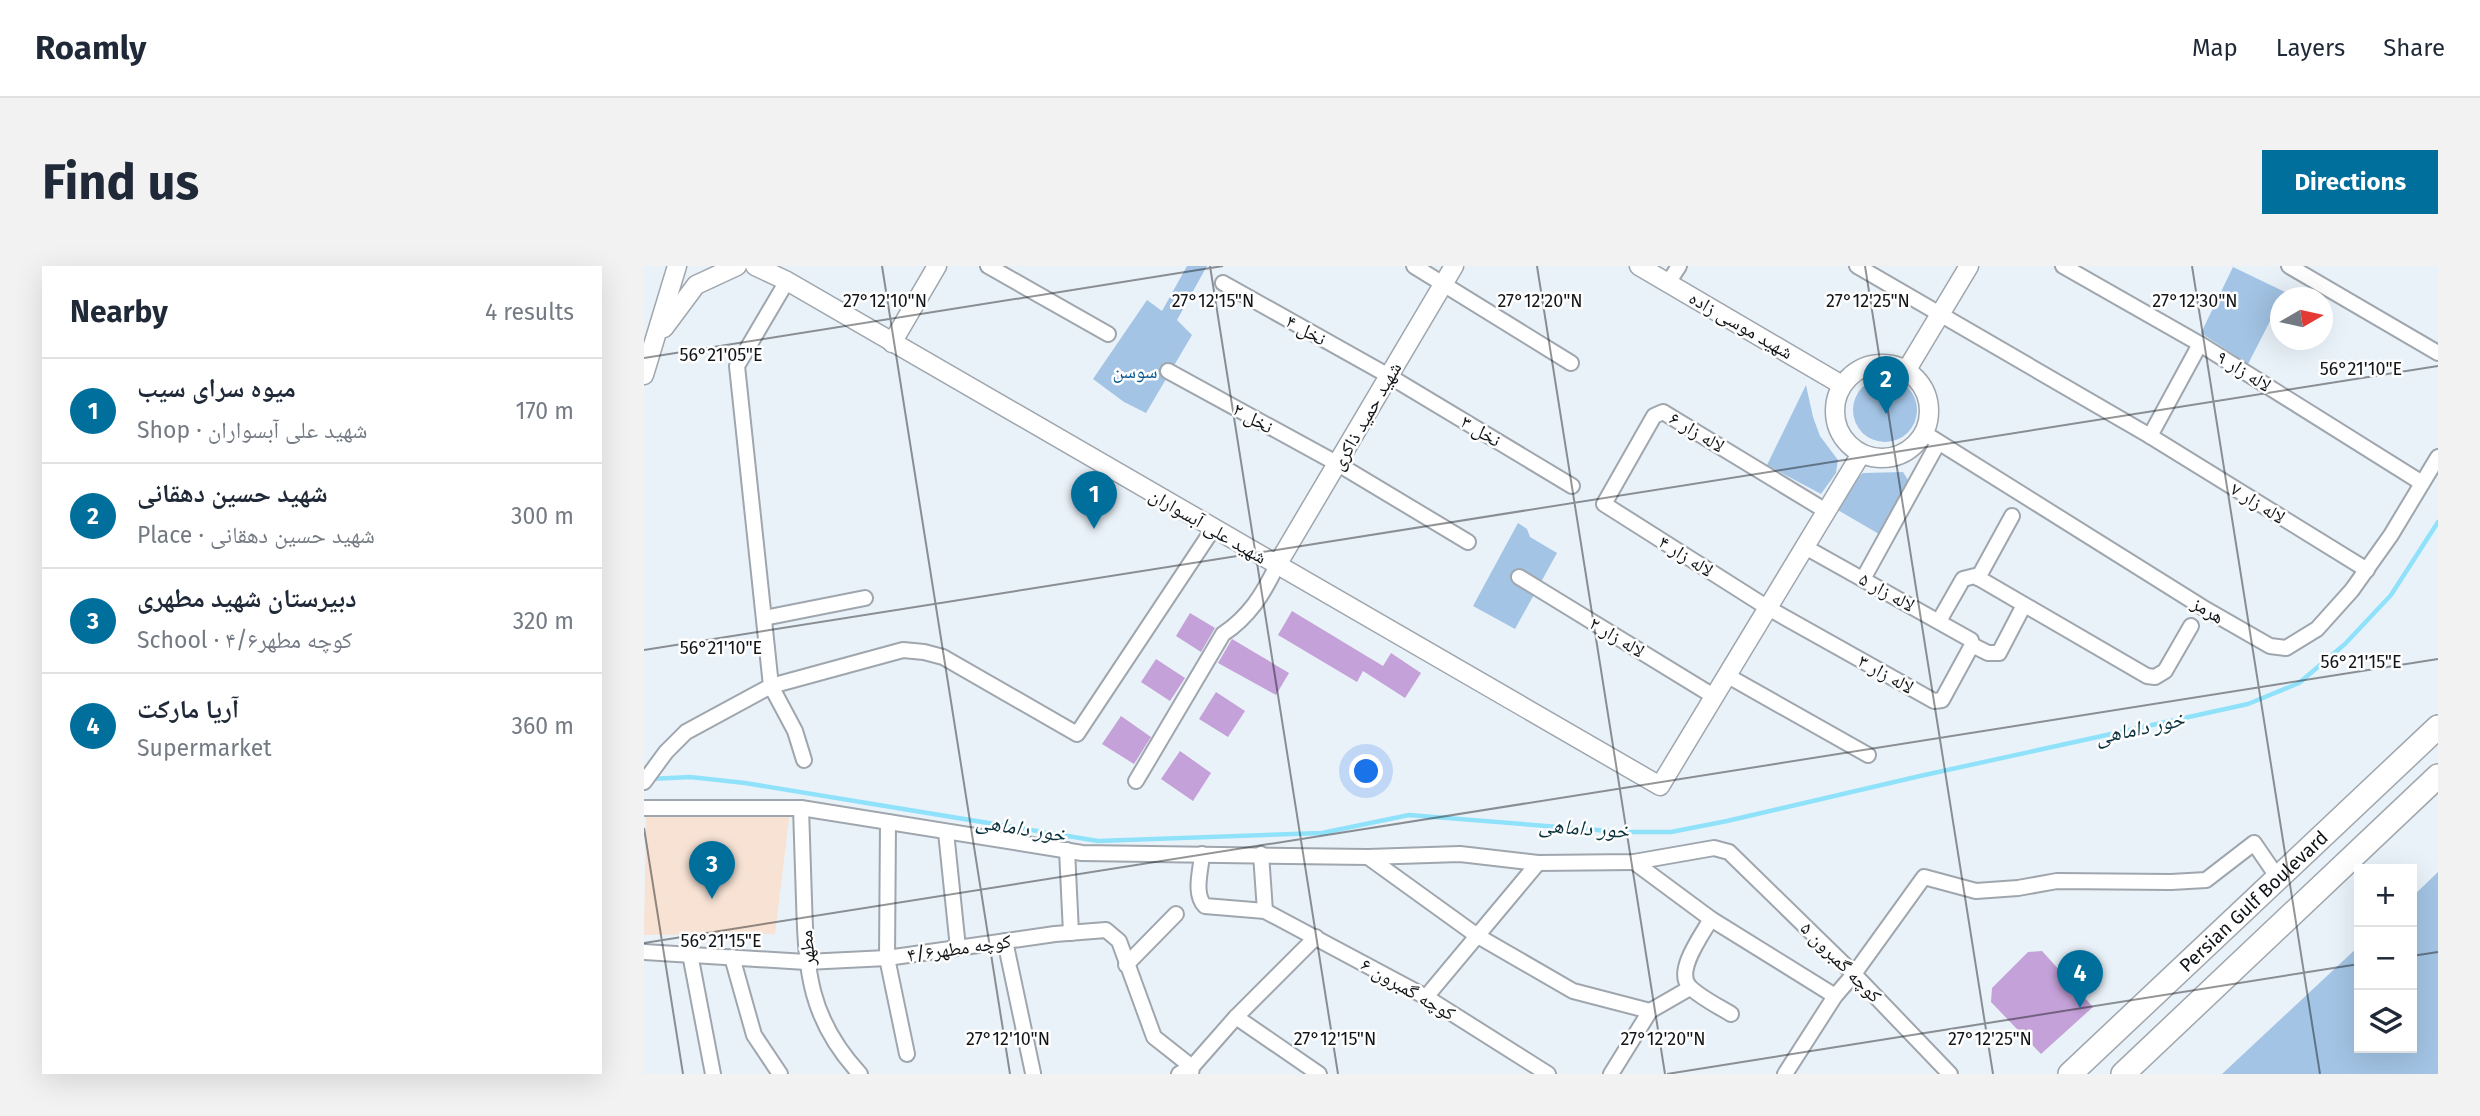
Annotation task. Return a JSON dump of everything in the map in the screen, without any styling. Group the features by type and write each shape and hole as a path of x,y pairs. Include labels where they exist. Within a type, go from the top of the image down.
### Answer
{"main road":[{"name":"Persian Gulf Boulevard","path":"2070,1074 2438,727"},
{"name":"Persian Gulf Boulevard","path":"2123,1074 2438,776"}],"street":[{"path":"644,374 677,266"},
{"path":"657,336 696,285 737,266"},
{"name":"شهید علی آبسواران","path":"755,266 787,281 1660,786 1715,697"},
{"path":"892,344 937,266"},
{"path":"988,266 1108,334"},
{"path":"1414,266 1571,363"},
{"name":"شهید حمید ذاکری","path":"1277,565 1454,266"},
{"name":"شهید موسی زاده","path":"1639,266 1842,385"},
{"path":"1668,283 1679,266"},
{"name":"لاله زار ۷","path":"1857,266 2150,436 2367,570"},
{"path":"1906,371 1969,266"},
{"name":"لاله زار ۹","path":"2063,266 2200,344 2423,483"},
{"path":"2289,266 2438,353"},
{"path":"787,281 737,366 771,686 795,730 804,760"},
{"name":"نخل ۴","path":"1223,283 1389,376"},
{"path":"2150,436 2200,344"},
{"path":"1863,579 1931,438 1929,402 1913,375 1883,363 1853,373 1842,385 1836,400 1835,416 1839,431 1848,444 1861,454 1890,458 1931,438"},
{"name":"نخل ۲","path":"1168,371 1338,464 1468,542"},
{"name":"نخل ۳","path":"1389,376 1572,486"},
{"name":"لاله زار ۶","path":"1604,504 1654,416 1663,412 1826,511"},
{"name":"هرمز","path":"1931,438 2202,607 2270,646 2286,648 2317,629 2367,570 2438,457"},
{"path":"1715,697 1861,454"},
{"name":"لاله زار ۴","path":"1604,504 1768,608"},
{"path":"1978,578 2012,516"},
{"path":"644,782 666,752 686,732 771,686 903,650 943,657 1077,734 1213,528"},
{"name":"لاله زار ۵","path":"1805,547 1970,641"},
{"path":"1136,781 1223,634 1236,626 1256,603 1277,565"},
{"path":"1939,621 1963,579 1971,575 2147,676 2155,677 2165,671 2191,626"},
{"name":"لاله زار ۲","path":"1518,577 1715,697"},
{"path":"764,618 864,598"},
{"path":"1970,641 1988,653 1999,653 2024,605"},
{"name":"لاله زار ۳","path":"1768,608 1934,701 1942,700 1970,641"},
{"path":"1728,676 1868,755"},
{"path":"644,808 802,808 1066,850 1368,857 1460,854 1538,863 1634,862 1711,919 1835,996"},
{"name":"مطهر","path":"802,808 806,962 826,1027 841,1054 860,1074"},
{"path":"888,822 887,958 907,1054"},
{"path":"946,831 958,948"},
{"path":"1785,1074 1835,996 1924,877 1976,891 2018,888 2057,881 2206,880 2254,843 2278,878"},
{"name":"کوچه گمبرون ۵","path":"1634,862 1714,848 1728,852 1854,974 1950,1074"},
{"path":"1066,850 1071,933"},
{"path":"1202,854 1198,893 1205,906 1265,911 1261,854"},
{"path":"1368,857 1476,935 1573,991 1650,1011"},
{"path":"1426,997 1538,863"},
{"name":"کوچه گمبرون ۶","path":"1265,911 1426,997 1538,1072"},
{"path":"1126,965 1176,914"},
{"path":"1711,919 1683,970 1685,981 1690,988 1731,1014"},
{"name":"کوچه مطهر۴/۶","path":"644,952 806,962 887,958 1106,930 1119,941 1154,1037 1187,1072"},
{"path":"1187,1072 1236,1017 1316,937"},
{"path":"1005,941 1033,1073"},
{"path":"690,954 713,1074"},
{"path":"732,957 754,1035 780,1074"},
{"path":"1611,1074 1650,1011 1690,988"},
{"path":"1236,1017 1319,1074"}],"shaded area":[{"path":"790,811 775,934 644,935 646,816"}],"green space":[{"name":"سوسن","path":"1187,266 1207,266 1177,320 1192,335 1146,413 1124,402 1093,379 1147,300 1162,311"},
{"path":"2233,267 2275,287 2270,287 2270,321 2248,364 2201,333"},
{"path":"1885,378 1903,384 1911,392 1917,410 1911,428 1903,436 1885,442 1867,436 1859,428 1853,410 1859,392 1867,384"},
{"path":"1806,385 1820,436 1838,460 1836,473 1821,494 1767,465"},
{"path":"1903,472 1908,480 1879,534 1836,509 1853,482 1863,473"},
{"path":"1518,523 1527,529 1530,537 1557,553 1515,629 1473,606"},
{"path":"2438,872 2438,1074 2222,1074 2354,951 2354,1053 2417,1053 2417,892"}],"building":[{"path":"1292,611 1383,666 1391,653 1421,673 1405,698 1363,671 1357,682 1278,635"},
{"path":"1190,613 1215,628 1201,652 1176,636"},
{"path":"1232,639 1289,673 1276,695 1218,663"},
{"path":"1156,659 1185,678 1170,701 1141,682"},
{"path":"1216,692 1245,711 1228,737 1199,719"},
{"path":"1121,716 1151,737 1134,764 1102,744"},
{"path":"1180,751 1211,773 1193,801 1161,779"},
{"path":"2042,951 2093,1007 2041,1054 1991,1002 1992,988 2028,952"}],"waterway":[{"name":"خور داماهی","path":"650,779 690,777 745,783 1098,841 1322,833 1409,815 1622,832 1671,832 2248,704 2299,683 2345,644 2391,595 2438,522"}],"place":[{"name":"شهید حسین دهقانی","path":"1886,414"},
{"name":"میوه سرای سیب","path":"1094,529"},
{"name":"دبیرستان شهید مطهری","path":"712,899"},
{"name":"آریا مارکت","path":"2080,1008"}]}
